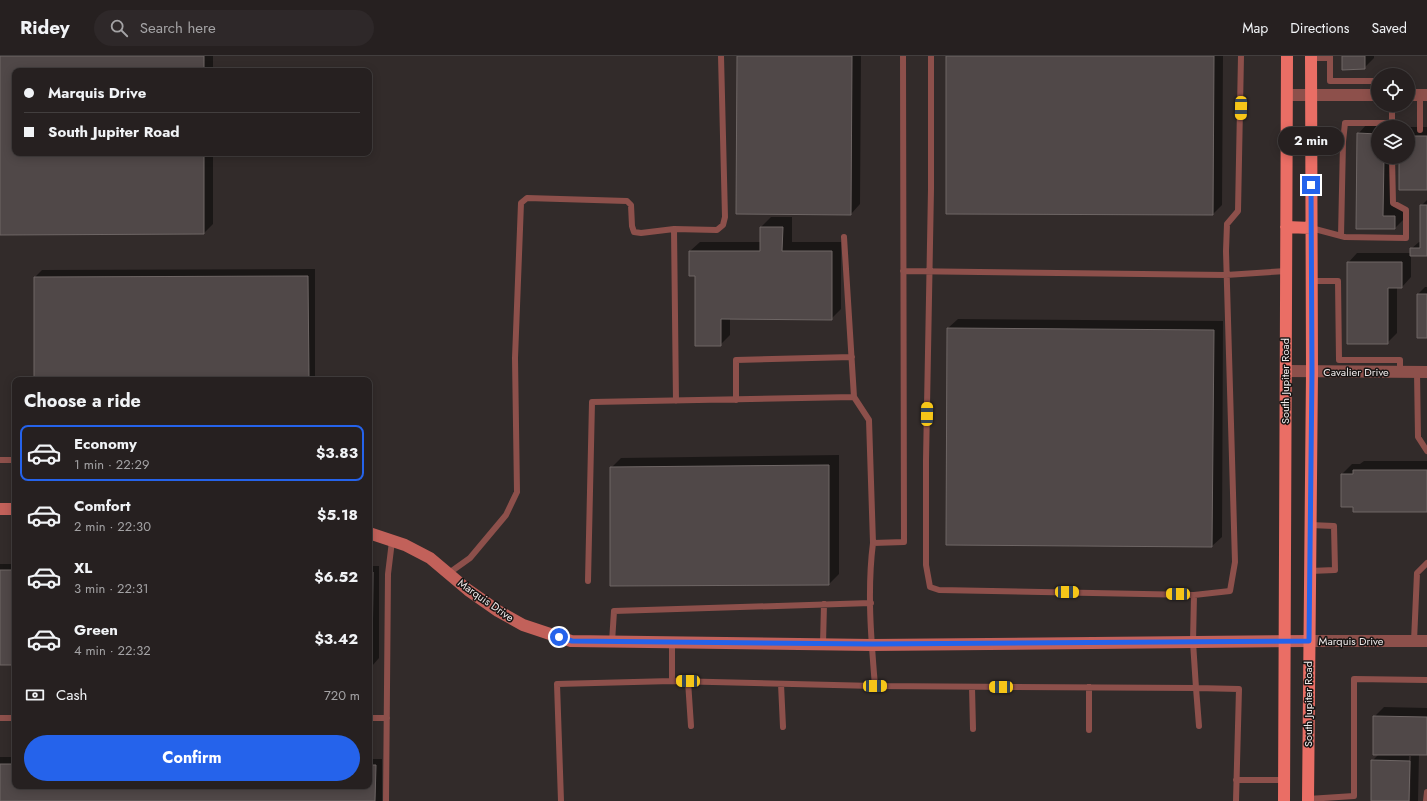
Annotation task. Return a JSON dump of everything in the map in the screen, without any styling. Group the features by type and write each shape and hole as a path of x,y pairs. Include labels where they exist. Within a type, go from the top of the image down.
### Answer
{"main road":[{"name":"South Jupiter Road","path":"1284,801 1287,56"},
{"name":"South Jupiter Road","path":"1308,800 1312,372 1311,57"},
{"path":"1286,228 1311,228"}],"street":[{"path":"1287,95 1371,95"},
{"name":"Cavalier Drive","path":"1286,371 1422,372"},
{"path":"0,509 12,509"},
{"name":"Marquis Drive","path":"372,534 405,545 430,558 468,590 492,607 523,625 572,641 823,644 1427,641"}],"lane":[{"path":"448,573 470,558 506,515 517,492 515,358 521,203 527,198 627,201 631,205 632,226 634,232 641,233 674,229 716,230 723,225 725,217 721,56"},
{"path":"873,543 904,542 903,56"},
{"path":"932,56 926,461 926,566 930,587 939,590 1194,595 1230,591 1235,562 1226,275 1227,224 1238,211 1241,56"},
{"path":"1311,57 1330,57 1330,81 1371,81"},
{"path":"1418,95 1420,130"},
{"path":"1341,236 1343,142 1345,123 1371,124"},
{"path":"1311,142 1343,142"},
{"path":"1311,228 1345,237 1406,238 1406,210 1393,203 1392,164"},
{"path":"674,229 676,401"},
{"path":"844,237 854,397 870,420 873,543 870,576 875,686"},
{"path":"903,271 1226,275 1286,271"},
{"path":"1311,281 1338,281 1339,360 1400,360 1400,372"},
{"path":"736,400 736,360 852,357"},
{"path":"1422,372 1418,437 1427,451"},
{"path":"588,581 592,402 854,397"},
{"path":"0,460 12,460"},
{"path":"1310,525 1334,526 1335,570 1310,570"},
{"path":"386,801 388,574 392,541"},
{"path":"1414,641 1417,573 1427,563"},
{"path":"1194,595 1193,642 1198,726"},
{"path":"612,642 614,611 871,603"},
{"path":"823,644 824,604"},
{"path":"672,642 672,681"},
{"path":"1308,800 1354,799 1354,679 1427,680"},
{"path":"561,801 557,684 672,681 875,686 1239,689 1236,801"},
{"path":"688,681 690,726"},
{"path":"781,684 783,727"},
{"path":"972,687 973,728"},
{"path":"1089,688 1089,730"},
{"path":"0,718 12,718"},
{"path":"372,718 387,718"},
{"path":"1236,780 1284,780"},
{"path":"1426,801 1427,792"}],"building":[{"path":"0,56 204,56 204,68 12,68 12,156 204,156 204,234 0,235"},
{"path":"737,56 852,56 851,215 736,214"},
{"path":"946,56 1214,56 1213,215 946,214"},
{"path":"1342,56 1365,56 1365,69 1342,70"},
{"path":"1357,133 1371,134 1371,164 1384,164 1383,216 1395,216 1395,229 1356,229"},
{"path":"1415,136 1427,136 1427,190 1399,190 1399,164 1415,164"},
{"path":"1420,205 1427,205 1427,256 1410,256 1410,248 1420,248"},
{"path":"760,227 783,227 782,251 832,251 832,320 721,319 721,346 695,346 695,276 689,276 689,251 760,251"},
{"path":"1347,262 1402,262 1402,288 1388,288 1388,344 1347,344"},
{"path":"308,276 309,377 34,377 34,277"},
{"path":"1417,294 1427,294 1427,338 1417,338"},
{"path":"947,328 1214,330 1212,547 946,545"},
{"path":"829,465 829,585 610,586 610,467"},
{"path":"1353,470 1427,470 1427,512 1353,512 1353,507 1341,507 1341,474 1353,474"},
{"path":"0,570 12,570 12,665 0,665"},
{"path":"372,572 373,572 372,667"},
{"path":"1373,716 1427,717 1427,755 1373,755"},
{"path":"1371,760 1410,761 1409,801 1371,801"},
{"path":"0,764 12,764 12,789 372,789 372,765 376,765 375,801 0,801"}],"route":[{"path":"559,637 572,641 612,642 872,644 1309,641 1312,372 1311,185"}]}
